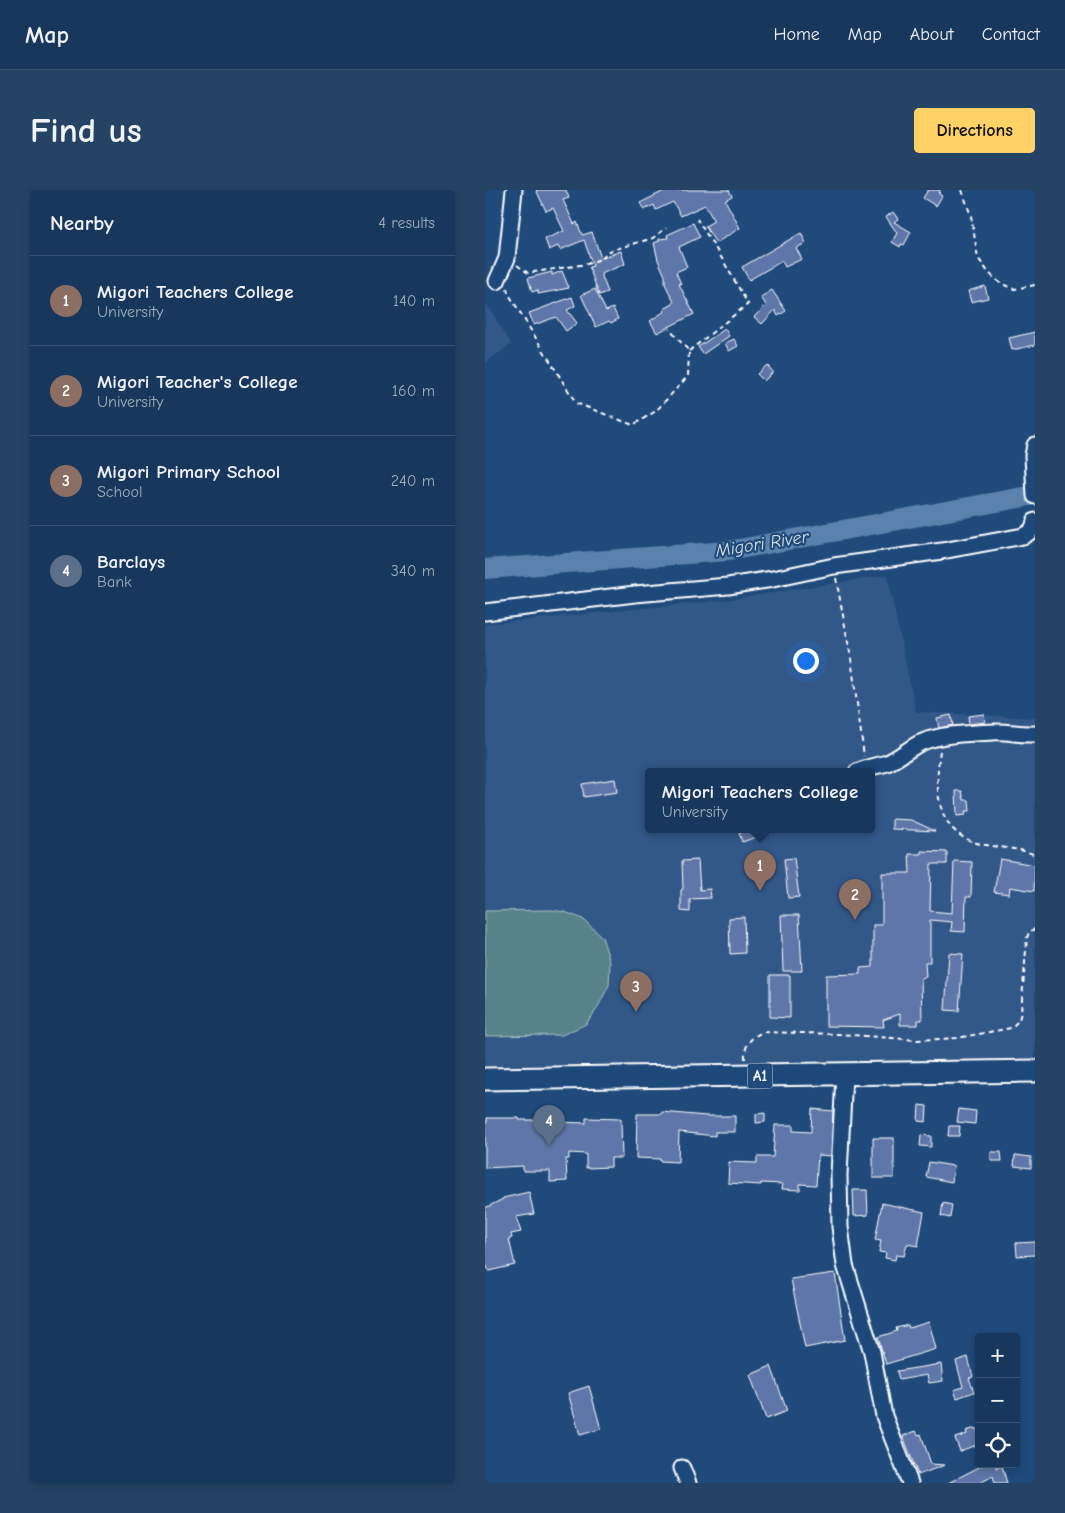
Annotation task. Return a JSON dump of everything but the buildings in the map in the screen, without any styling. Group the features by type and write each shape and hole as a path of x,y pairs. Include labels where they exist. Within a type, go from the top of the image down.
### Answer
{"highway":[{"name":"A1","path":"485,1079 1035,1071"}],"street":[{"path":"502,270 514,190"},
{"path":"1034,450 1035,496"},
{"path":"485,612 635,594 728,586 773,579 834,566 942,551 1023,536 1031,530 1035,521"},
{"path":"868,768 892,760 919,743 949,736 994,732 1024,735 1035,734"},
{"path":"844,1074 839,1175 840,1227 845,1265 872,1352 884,1416 910,1483"},
{"path":"682,1468 688,1483"}],"path":[{"path":"962,190 971,216 978,258 989,273 1000,283 1014,289 1035,285"},
{"path":"689,351 748,304 697,220"},
{"path":"666,228 653,238 606,252 603,258 587,264 528,273 502,270 508,294 576,403 633,424 657,411 687,376 689,351 669,328"},
{"path":"834,566 851,658 862,768"},
{"path":"949,736 940,749 938,768 942,813 949,825 961,837 983,845 1021,850 1035,855"},
{"path":"746,1076 746,1046 755,1035 763,1032 918,1040 957,1038 1011,1028 1019,1020 1021,1012 1027,938 1029,932 1035,928"}],"shaded area":[{"path":"485,301 511,344 485,363"},
{"path":"887,575 916,712 1035,718 1035,1065 485,1066 485,624 726,600"}],"green space":[{"path":"552,910 565,912 583,919 602,937 610,962 609,985 597,1009 586,1024 562,1035 485,1036 485,911"}],"waterway":[{"name":"Migori River","path":"485,569 728,551 1035,495"}],"place":[{"name":"Migori Teachers College","path":"760,891"},
{"name":"Migori Teacher's College","path":"855,920"},
{"name":"Migori Primary School","path":"636,1012"},
{"name":"Barclays","path":"549,1146"}]}
